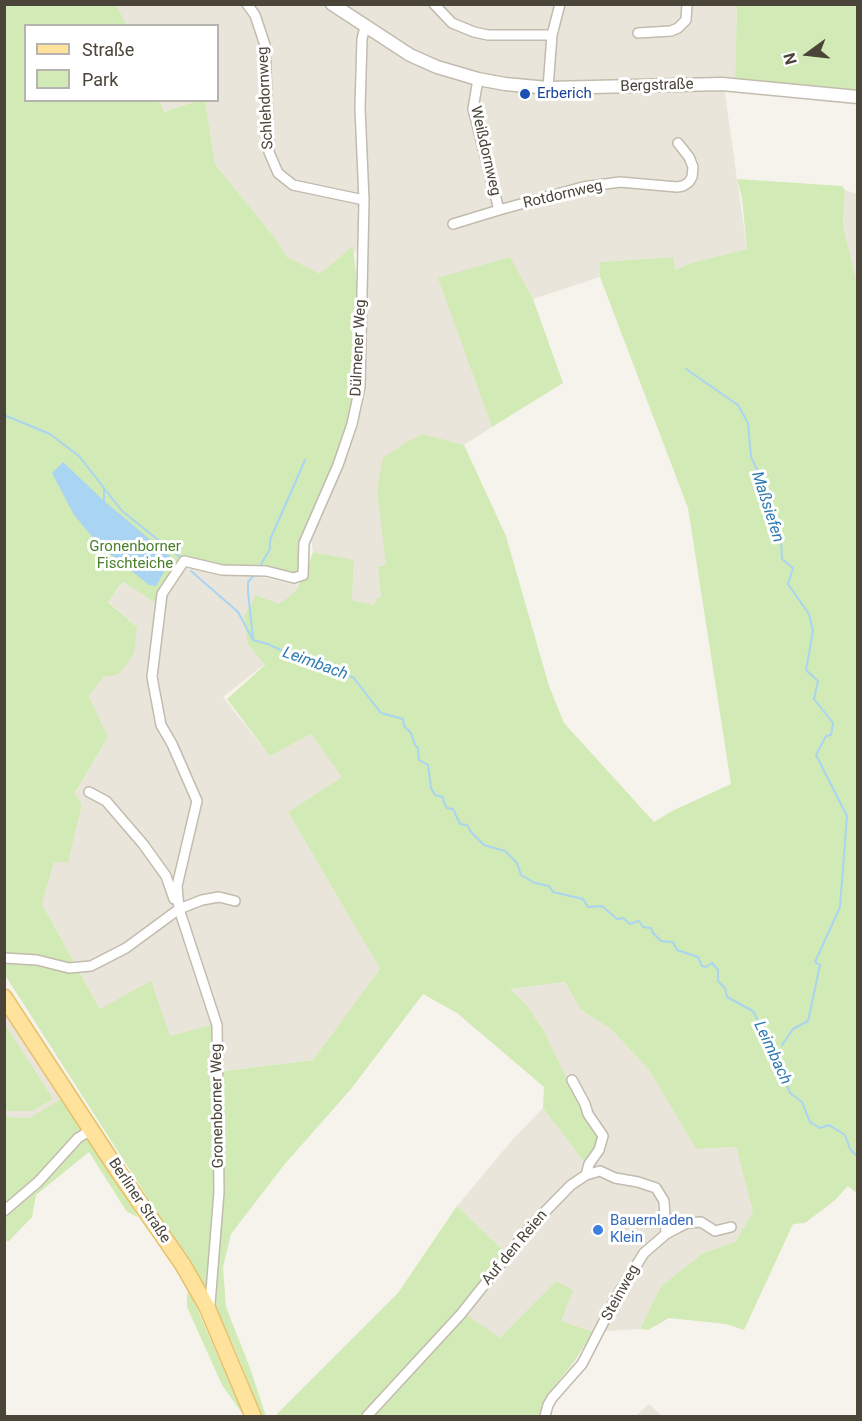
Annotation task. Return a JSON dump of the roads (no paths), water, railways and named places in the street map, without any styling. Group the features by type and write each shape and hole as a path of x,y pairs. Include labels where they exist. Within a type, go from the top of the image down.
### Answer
{"main road":[{"name":"Berliner Straße","path":"4,997 183,1265 207,1307 253,1416"}],"street":[{"name":"Schlehdornweg","path":"247,4 255,15 265,45 269,152 278,173 293,185 364,200"},
{"name":"Bergstraße","path":"332,4 410,54 437,67 477,79 524,87 548,88 722,84 858,97"},
{"path":"434,4 452,23 474,32 488,35 552,35"},
{"path":"548,88 552,35 560,4"},
{"path":"638,33 671,31 678,28 686,20 687,4"},
{"name":"Dülmener Weg","path":"186,562 222,570 267,571 294,578 303,575 304,543 338,465 352,424 360,387 364,200 360,108 362,39 365,27"},
{"name":"Weißdornweg","path":"453,224 499,210 473,109 477,79"},
{"name":"Rotdornweg","path":"499,210 583,188 620,182 677,188 689,182 693,167 689,157 678,143"},
{"name":"Gronenborner Weg","path":"179,909 177,886 197,801 172,744 161,725 152,677 162,594 184,561 186,562"},
{"name":"Gronenborner Weg","path":"89,792 106,801 143,844 166,876 217,1025 219,1192 210,1304 207,1307"},
{"path":"4,958 37,960 69,968 92,966 126,948 179,909 219,897 235,901"},
{"path":"572,1080 588,1114 603,1136 599,1150 589,1164 586,1175 600,1172 656,1188 664,1201 666,1234"},
{"path":"4,1211 38,1182 78,1138 91,1130"},
{"name":"Auf den Reien","path":"367,1416 460,1314 531,1226 571,1185 586,1175"},
{"name":"Steinweg","path":"545,1416 552,1398 582,1364 644,1253 666,1234 687,1223 695,1221 715,1231 731,1227"}],"water":[{"path":"63,462 103,500 172,558 156,586 149,585 100,546 74,515 52,473"}],"waterway":[{"name":"Maßsiefen","path":"686,369 738,405 748,423 751,457 781,543 782,559 793,568 788,584 809,614 813,631 806,670 818,681 814,699 833,723 831,735 826,736 816,755 847,816 840,907 815,962 820,965 808,1021 793,1029 782,1045"},
{"name":"Leimbach","path":"4,415 50,434 79,456 122,511 181,558"},
{"path":"261,564 270,549 270,540 305,460"},
{"name":"Leimbach","path":"104,488 104,502"},
{"name":"Leimbach","path":"191,571 238,612 253,640 268,644 331,672 338,671 343,675 353,677 381,713 403,719 404,726 411,733 418,748 419,760 428,765 431,788 435,795 443,797 447,808 453,809 460,824 467,825 484,845 505,851 517,863 521,875 535,883 549,886 553,892 583,899 588,907 602,906 617,919 623,918 630,924 639,921 643,927 651,928 661,941 673,942 677,950 698,957 702,966 706,967 712,963 718,970 718,981 725,988 727,997 753,1011 778,1061 790,1093 802,1102 810,1122 820,1128 829,1125 845,1135 850,1149 858,1157"},
{"path":"253,638 248,582 254,575"}],"place":[{"name":"Erberich","path":"525,94"},
{"name":"Bauernladen Klein","path":"598,1230"}],"park label":[{"name":"Gronenborner Fischteiche","path":"135,556"}]}
